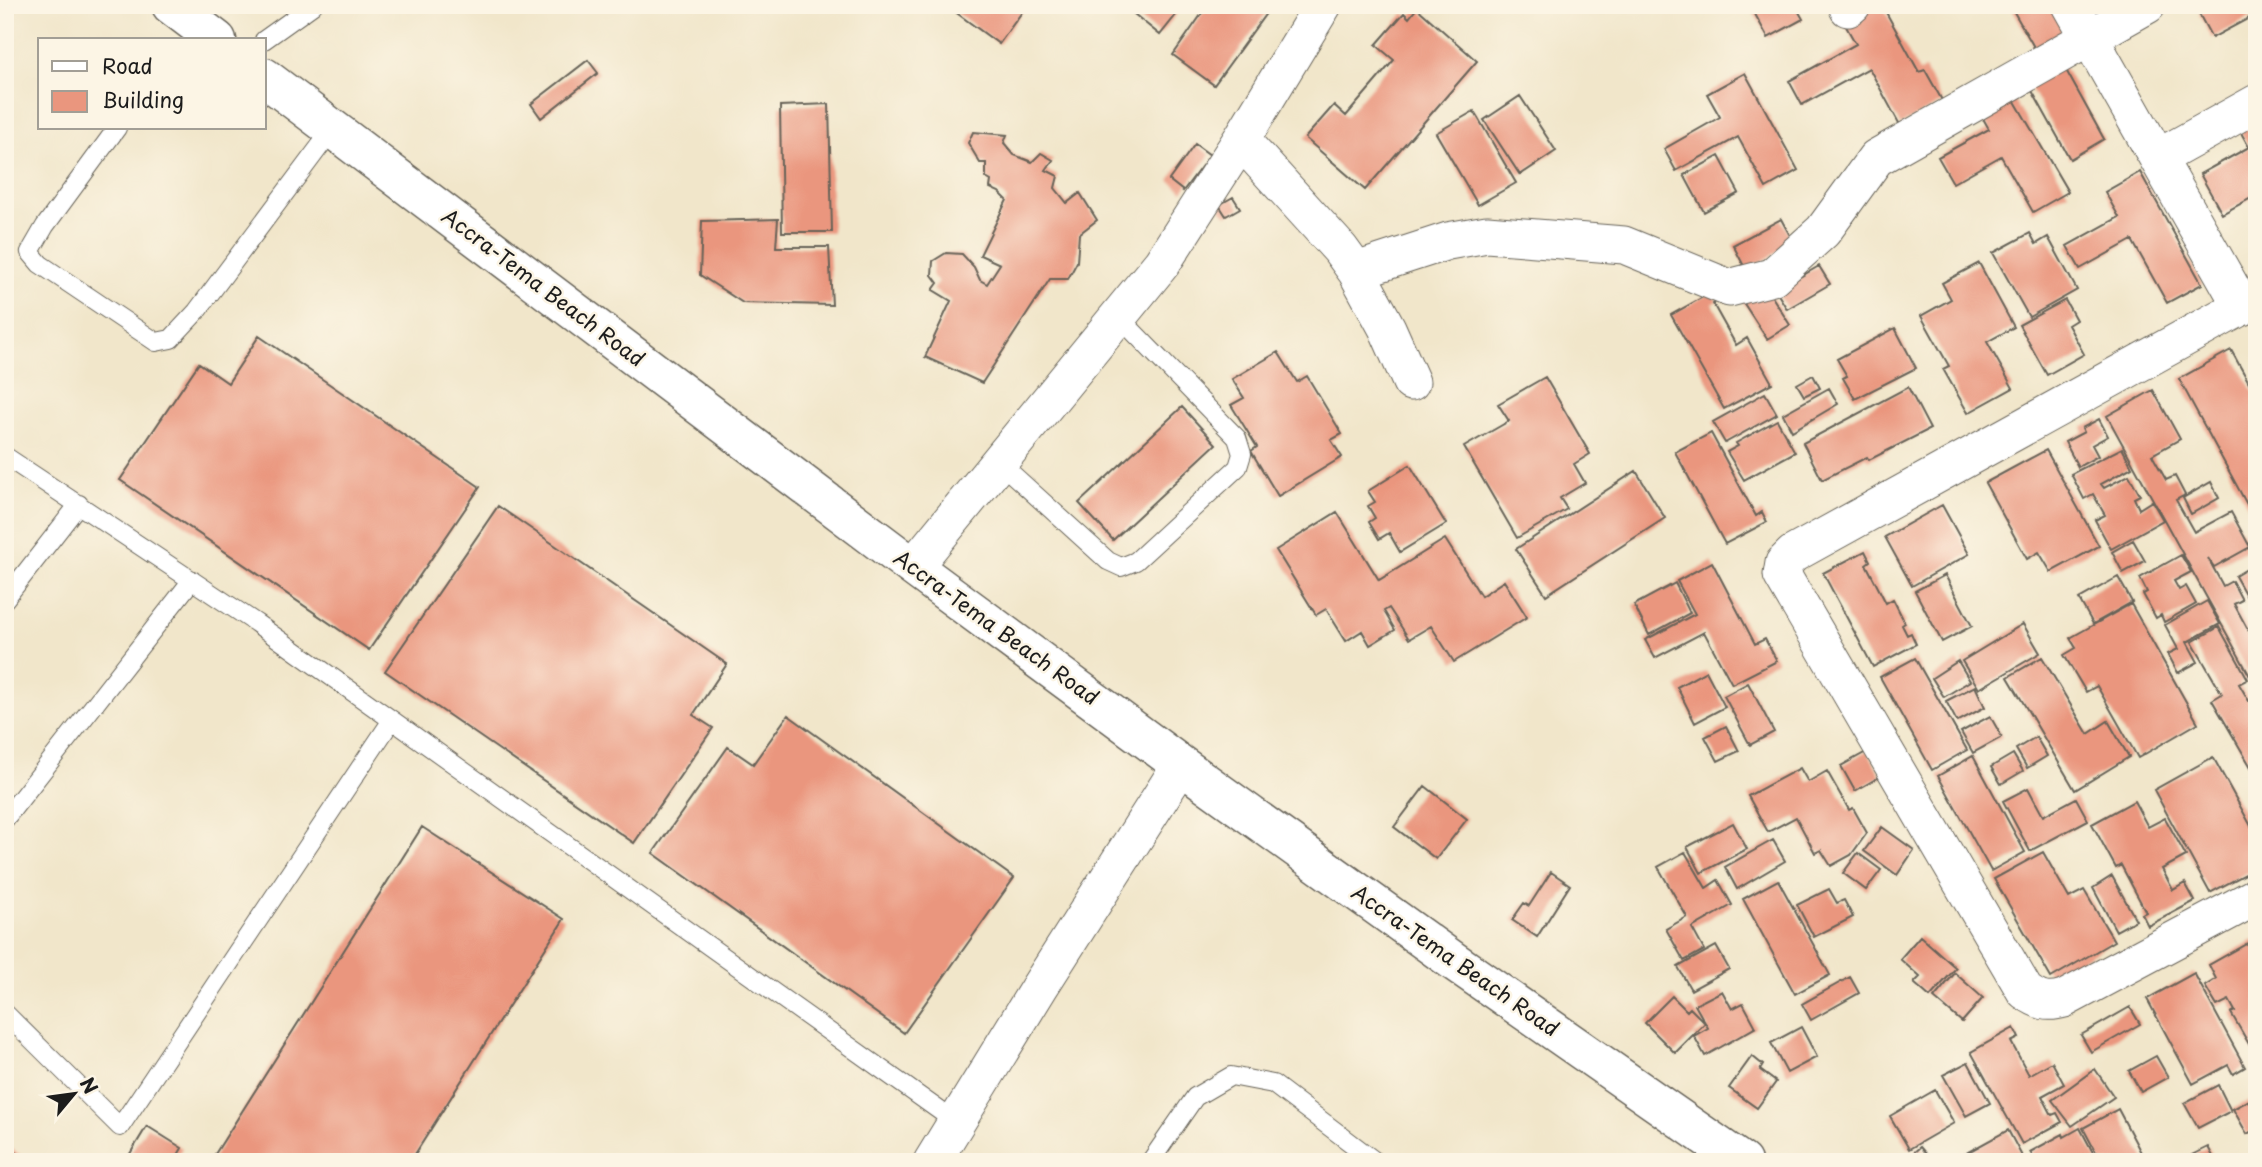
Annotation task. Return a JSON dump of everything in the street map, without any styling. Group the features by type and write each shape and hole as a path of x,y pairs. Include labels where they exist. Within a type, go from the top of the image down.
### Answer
{"main road":[{"name":"Accra-Tema Beach Road","path":"266,79 913,567 1181,765 1440,952 1742,1162"}],"street":[{"path":"913,567 1162,263 1241,140 1322,5"},
{"path":"2071,5 2158,158 2249,303 1793,554 1784,563 1783,575 2025,991 2050,1004 2064,999 2257,896"},
{"path":"1356,271 1448,241 1487,234 1624,244 1729,288 1772,277 1823,230 1876,158 2147,5"},
{"path":"2158,158 2257,103"},
{"path":"1241,140 1340,249 1356,271 1387,328 1411,382"},
{"path":"932,1162 1181,765"}],"lane":[{"path":"266,39 313,5"},
{"path":"116,130 45,226 30,252 40,264 156,342 171,339 197,311 332,130"},
{"path":"999,462 1108,561 1121,567 1136,561 1238,467 1242,454 1237,438 1119,317"},
{"path":"5,456 256,623 957,1123"},
{"path":"5,599 79,504"},
{"path":"5,819 191,580"},
{"path":"5,1013 120,1127 392,720"},
{"path":"1150,1162 1195,1097 1231,1076 1273,1084 1376,1162"}],"building":[{"path":"958,5 1027,5 999,44 954,11"},
{"path":"1123,5 1184,5 1160,35"},
{"path":"1208,5 1272,5 1214,85 1173,55"},
{"path":"1750,5 1795,5 1803,19 1768,38"},
{"path":"1871,5 1882,5 1919,72 1925,70 1943,102 1900,125 1869,68 1802,105 1789,81 1856,44 1843,21"},
{"path":"2010,5 2069,5 2074,36 2039,56"},
{"path":"2215,5 2257,5 2257,14 2212,38 2199,14"},
{"path":"1417,8 1477,61 1365,190 1305,138 1334,105 1346,116 1394,60 1376,45 1404,13 1409,18"},
{"path":"588,60 598,73 541,118 531,104"},
{"path":"2061,61 2104,139 2070,159 2026,80"},
{"path":"1745,73 1798,170 1766,188 1738,137 1676,171 1664,149 1720,117 1707,94"},
{"path":"2006,86 2068,192 2033,212 2001,156 1953,183 1938,157 1989,129 1975,104"},
{"path":"1520,96 1556,151 1520,175 1484,120"},
{"path":"829,104 832,232 782,232 780,106"},
{"path":"2257,109 2257,195 2222,214 2200,174 2249,147 2235,122"},
{"path":"1474,111 1516,183 1478,205 1436,133"},
{"path":"973,132 1007,135 1004,143 1014,155 1032,162 1041,153 1053,160 1046,170 1058,176 1055,188 1067,203 1080,193 1097,220 1079,234 1077,262 1068,279 1050,279 982,383 925,357 951,301 933,290 938,283 932,275 933,261 946,253 962,254 974,267 980,280 987,284 1000,264 980,255 1007,200 990,188 991,181 986,178 986,163 980,163 968,143"},
{"path":"1195,144 1210,155 1183,191 1169,180"},
{"path":"1719,156 1739,193 1704,212 1684,175"},
{"path":"2140,172 2202,284 2167,303 2132,240 2080,269 2067,246 2119,217 2105,192"},
{"path":"1233,197 1240,208 1226,216 1219,205"},
{"path":"778,219 776,247 829,247 832,305 743,303 700,275 702,221"},
{"path":"1781,219 1794,243 1746,270 1733,245"},
{"path":"2030,233 2036,244 2048,237 2077,290 2029,317 1993,253"},
{"path":"1979,263 2014,327 1987,342 2013,388 1968,413 1943,369 1949,366 1921,316 1951,299 1942,283"},
{"path":"1819,266 1830,284 1787,309 1776,291"},
{"path":"1764,284 1790,325 1767,339 1741,299"},
{"path":"1712,292 1717,301 1713,304 1736,345 1747,338 1772,383 1724,409 1671,315"},
{"path":"2065,300 2076,320 2068,325 2084,354 2047,375 2019,325"},
{"path":"1895,328 1916,368 1855,399 1843,378 1847,376 1837,359"},
{"path":"259,336 480,487 369,650 120,480 199,363 228,383"},
{"path":"2231,350 2257,397 2257,523 2179,379"},
{"path":"1278,352 1297,382 1307,376 1342,434 1331,440 1342,457 1278,496 1251,451 1257,447 1231,405 1244,398 1232,379"},
{"path":"1813,375 1820,388 1804,396 1797,384"},
{"path":"1545,377 1590,454 1574,464 1585,483 1560,498 1567,509 1517,538 1464,447 1509,421 1498,404"},
{"path":"1908,387 1930,429 1822,480 1803,443"},
{"path":"1829,388 1838,404 1792,431 1783,414"},
{"path":"2153,390 2180,439 2152,455 2166,480 2175,476 2185,495 2176,500 2194,532 2231,512 2250,547 2214,567 2208,558 2223,586 2232,581 2242,600 2234,604 2253,639 2257,636 2257,689 2107,416"},
{"path":"1765,393 1777,414 1725,443 1713,422"},
{"path":"1182,407 1216,444 1113,540 1079,503"},
{"path":"2099,419 2108,436 2092,445 2098,456 2078,467 2065,442 2084,432 2082,428"},
{"path":"1777,420 1795,452 1744,480 1727,452 1738,446 1736,443"},
{"path":"1711,433 1756,516 1762,512 1767,522 1725,544 1675,452"},
{"path":"2122,448 2132,467 2101,484 2104,488 2129,475 2140,495 2134,498 2139,509 2152,501 2163,520 2111,549 2095,520 2105,515 2093,494 2084,499 2071,474"},
{"path":"2046,450 2099,546 2051,572 2039,552 2027,559 1985,483"},
{"path":"1410,465 1446,524 1400,552 1389,533 1379,539 1369,522 1375,518 1368,506 1375,502 1368,491"},
{"path":"1636,471 1665,518 1546,595 1516,549"},
{"path":"2211,482 2219,498 2191,514 2183,498"},
{"path":"1942,505 1969,554 1912,586 1885,537"},
{"path":"498,506 727,664 693,715 713,728 634,843 385,671"},
{"path":"1337,512 1379,580 1445,539 1481,596 1504,581 1527,617 1454,662 1431,626 1409,639 1389,608 1384,611 1395,630 1370,645 1362,631 1346,641 1326,609 1316,615 1276,550"},
{"path":"2133,540 2145,561 2123,573 2112,552"},
{"path":"1865,551 1870,561 1866,564 1886,603 1893,599 1905,623 1902,625 1907,635 1911,633 1916,644 1873,667 1823,573"},
{"path":"2181,555 2191,572 2174,581 2179,590 2186,586 2196,604 2164,622 2161,615 2156,618 2143,594 2147,592 2140,578"},
{"path":"1712,562 1755,644 1765,639 1777,661 1732,684 1704,632 1655,658 1645,640 1695,614 1677,581"},
{"path":"2257,563 2257,594 2248,599 2235,576"},
{"path":"1945,575 1972,626 1942,642 1915,591"},
{"path":"2118,577 2132,602 2093,624 2079,599"},
{"path":"1675,583 1690,613 1649,635 1634,605"},
{"path":"2207,601 2220,624 2187,642 2198,662 2178,673 2168,654 2178,649 2165,625"},
{"path":"2131,604 2198,723 2138,758 2097,686 2086,692 2064,655 2076,648 2070,638"},
{"path":"2023,624 2040,653 1979,689 1962,661"},
{"path":"2219,627 2248,679 2239,684 2249,701 2255,697 2257,699 2255,774 2212,700 2222,694 2192,642"},
{"path":"2042,657 2088,734 2108,721 2129,757 2075,790 2008,677"},
{"path":"1915,658 1967,750 1932,770 1880,677"},
{"path":"1958,661 1970,681 1944,697 1932,678"},
{"path":"1706,671 1725,707 1695,723 1677,687"},
{"path":"1748,683 1774,732 1750,745 1724,696"},
{"path":"1975,686 1985,707 1957,722 1946,701"},
{"path":"788,715 1014,878 904,1033 653,853 728,747 753,764"},
{"path":"1990,716 2002,737 1973,753 1961,732"},
{"path":"1726,726 1739,751 1718,761 1705,737"},
{"path":"2036,737 2047,756 2027,768 2016,749"},
{"path":"1868,751 1881,776 1855,791 1841,766"},
{"path":"2013,754 2023,771 2001,784 1991,767"},
{"path":"1973,756 2025,852 1991,871 1938,776"},
{"path":"2213,757 2257,837 2257,868 2210,893 2154,790"},
{"path":"1800,768 1808,782 1827,771 1849,810 1853,808 1867,833 1851,855 1831,866 1821,850 1815,853 1796,817 1768,832 1748,796"},
{"path":"1425,786 1467,819 1436,859 1394,827"},
{"path":"2028,788 2043,816 2076,798 2088,820 2030,851 2003,801"},
{"path":"2134,801 2148,827 2165,818 2186,856 2162,869 2173,890 2185,883 2195,901 2148,926 2142,914 2146,912 2121,865 2116,868 2092,824"},
{"path":"1733,823 1747,849 1701,873 1687,847"},
{"path":"422,827 564,919 410,1162 210,1162"},
{"path":"1882,827 1914,850 1897,875 1864,851"},
{"path":"1773,840 1785,861 1737,889 1725,867"},
{"path":"1685,852 1706,888 1718,880 1732,905 1692,928 1704,950 1684,961 1666,929 1687,917 1658,867"},
{"path":"2043,852 2069,898 2084,890 2114,941 2051,978 1994,879"},
{"path":"1858,853 1881,870 1866,890 1843,873"},
{"path":"1551,872 1570,885 1537,937 1512,920 1524,903 1529,906"},
{"path":"2112,876 2136,920 2116,931 2093,888"},
{"path":"1778,880 1830,975 1795,994 1743,899"},
{"path":"1829,889 1837,903 1844,900 1853,917 1814,937 1797,905"},
{"path":"1920,936 1956,968 1930,997 1914,983 1920,977 1900,959"},
{"path":"2257,938 2257,1058 2231,1013 2235,1011 2229,1000 2217,1006 2205,986 2216,979 2209,965"},
{"path":"1716,946 1729,969 1691,990 1678,967"},
{"path":"1955,973 1983,998 1962,1022 1934,998"},
{"path":"2194,973 2245,1067 2233,1074 2228,1065 2193,1084 2147,999"},
{"path":"1850,977 1859,993 1811,1020 1802,1004"},
{"path":"1722,991 1732,1009 1743,1003 1756,1027 1705,1056 1694,1036 1708,1028 1695,1005"},
{"path":"1672,996 1687,1011 1690,1008 1705,1023 1675,1053 1645,1023"},
{"path":"2130,1007 2140,1024 2091,1052 2081,1035"},
{"path":"1801,1027 1817,1057 1787,1073 1771,1043"},
{"path":"2014,1028 2019,1038 2011,1042 2029,1075 2052,1062 2064,1084 2042,1096 2052,1115 2057,1113 2062,1122 2022,1144 1971,1052"},
{"path":"1752,1056 1763,1065 1760,1070 1776,1082 1757,1108 1729,1088"},
{"path":"2156,1056 2168,1077 2141,1092 2129,1071"},
{"path":"1968,1062 1990,1103 1966,1116 1943,1075"},
{"path":"2095,1069 2114,1097 2072,1126 2052,1100"},
{"path":"2218,1085 2231,1111 2198,1128 2184,1103"},
{"path":"1935,1090 1954,1123 1909,1149 1890,1116"},
{"path":"2257,1096 2257,1128 2247,1134 2233,1109"},
{"path":"2118,1109 2146,1162 2101,1162 2083,1128"},
{"path":"147,1126 182,1148 174,1162 125,1162"},
{"path":"2080,1128 2098,1162 2036,1162 2030,1152"},
{"path":"2008,1130 2025,1162 1950,1162"},
{"path":"5,1145 31,1162 5,1162"},
{"path":"1920,1147 1933,1162 1903,1162"},
{"path":"2208,1147 2216,1162 2195,1162 2192,1155"}]}
